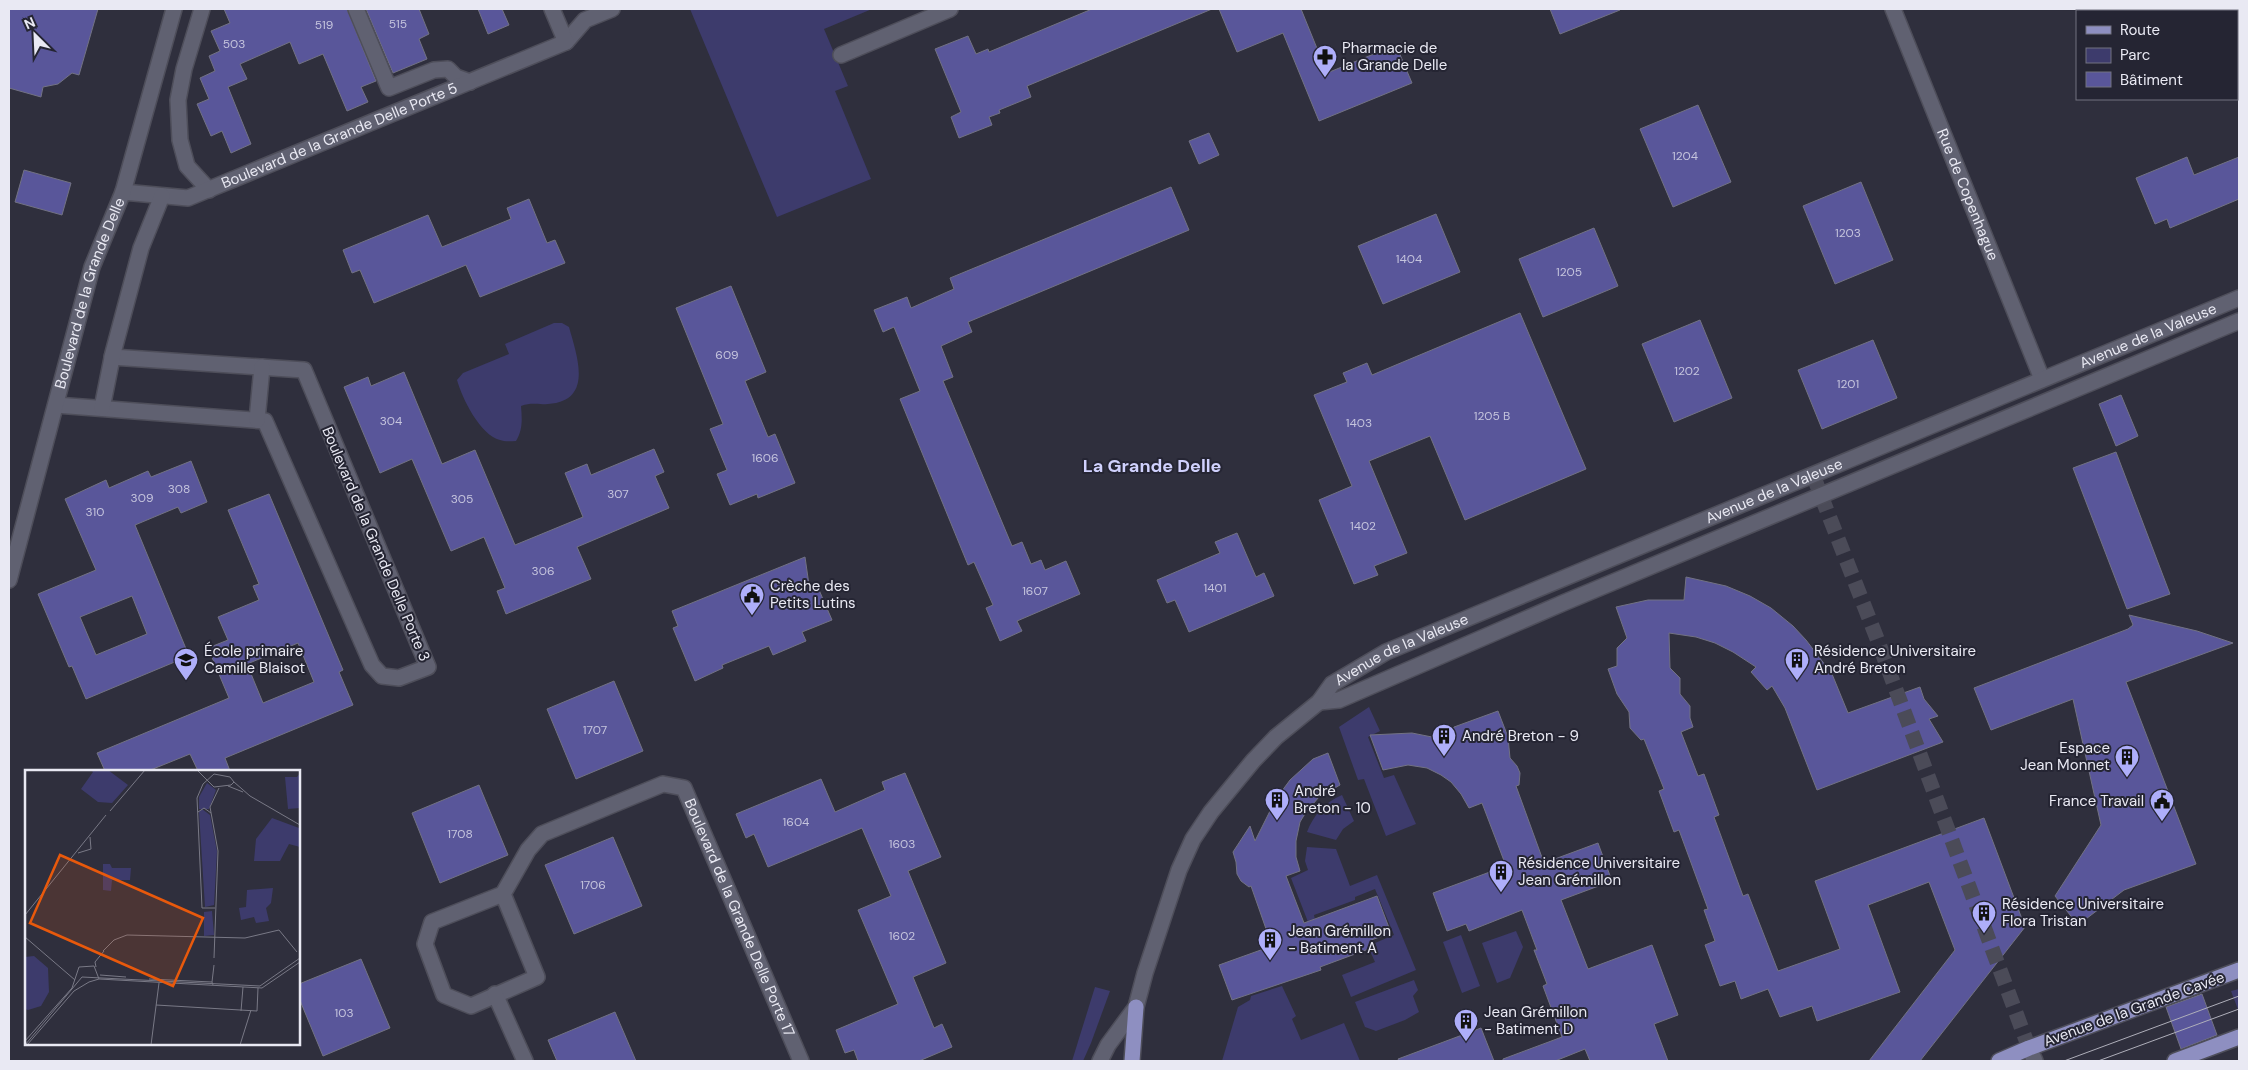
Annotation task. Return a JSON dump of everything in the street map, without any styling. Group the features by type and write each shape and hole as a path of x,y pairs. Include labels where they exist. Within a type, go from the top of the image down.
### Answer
{"main road":[{"name":"Avenue de la Grande Cavée","path":"1999,1061 2032,1054 2239,970"},
{"path":"1132,1061 1136,1007"},
{"path":"2175,1061 2239,1037"}],"street":[{"name":"Boulevard de la Grande Delle","path":"9,580 92,267 123,192 174,9"},
{"name":"Boulevard de la Grande Delle Porte 5","path":"202,9 184,69 178,100 180,140 187,166 209,190"},
{"name":"Boulevard de la Grande Delle Porte 5","path":"356,9 389,88 434,70 448,69 456,77 470,82"},
{"path":"552,9 566,42 585,20 612,9"},
{"path":"840,55 950,9"},
{"name":"Rue de Copenhague","path":"1893,9 2042,379"},
{"name":"Boulevard de la Grande Delle Porte 5","path":"123,192 188,198 566,42"},
{"path":"102,408 112,357 141,248 162,196"},
{"name":"Avenue de la Valeuse","path":"1136,1007 1145,973 1179,870 1193,839 1216,806 1253,761 1276,737 1319,702 1332,684 1386,652 2239,298"},
{"name":"Avenue de la Valeuse","path":"1319,702 1339,700 1541,613 2239,321"},
{"name":"Boulevard de la Grande Delle Porte 3","path":"112,357 304,370 428,667 399,678 382,676 372,666 265,421 257,420"},
{"path":"56,405 257,420 262,367"},
{"path":"2034,407 2042,379"},
{"path":"1532,591 1541,613"},
{"name":"Boulevard de la Grande Delle Porte 17","path":"503,894 528,850 542,834 664,784 684,788 801,1061"},
{"path":"503,894 537,977 471,1006 444,995 425,944 432,922 503,894"},
{"path":"496,994 524,1061"},
{"path":"1100,1061 1108,1044 1136,1007"}],"green space":[{"path":"690,9 872,9 824,29 848,86 835,91 871,179 777,217"},
{"path":"554,323 562,323 569,327 578,363 579,375 577,386 572,395 562,401 521,406 521,428 516,441 504,441 493,437 479,424 473,415 457,380 463,373 509,354 505,344"},
{"path":"1369,707 1380,731 1368,737 1384,778 1394,775 1416,824 1386,836 1364,779 1358,780 1339,727"},
{"path":"1342,795 1354,821 1343,829 1336,840 1307,832 1320,810 1330,801"},
{"path":"1307,847 1336,849 1350,886 1377,875 1416,970 1351,997 1342,975 1375,962 1370,951 1377,948 1375,943 1394,935 1375,889 1355,897 1355,900 1314,915 1315,920 1308,922 1291,878 1308,870 1305,861"},
{"path":"1516,931 1523,947 1510,978 1497,983 1482,943"},
{"path":"1461,935 1480,986 1462,993 1443,942"},
{"path":"1414,980 1418,990 1413,996 1419,1012 1405,1020 1376,1031 1365,1027 1355,1002"},
{"path":"1282,986 1296,1016 1292,1019 1301,1040 1344,1023 1360,1061 1222,1061 1238,1007 1250,1000 1251,996"},
{"path":"1095,987 1110,991 1083,1061 1072,1061"},
{"path":"2239,989 2239,1012 2231,991"}],"building":[{"path":"9,9 98,9 79,75 72,73 58,84 43,87 41,97 9,88"},
{"path":"224,9 347,9 376,81 361,87 368,102 347,111 323,54 299,64 290,42 240,64 247,79 228,87 251,144 231,153 222,131 211,136 197,104 209,99 200,78 215,71 209,56 220,51 211,31 230,23"},
{"path":"366,9 419,9 429,34 419,39 427,59 393,73"},
{"path":"478,9 502,9 509,25 488,34"},
{"path":"1092,9 1212,9 1027,86 1031,97 999,110 1000,113 989,117 992,125 959,138 951,117 961,112 935,49 968,36 976,54 988,49 989,52"},
{"path":"1219,9 1301,9 1327,73 1396,45 1412,83 1319,121 1283,33 1237,52"},
{"path":"1550,9 1620,9 1620,10 1560,34"},
{"path":"1698,105 1731,182 1673,207 1640,129"},
{"path":"1209,133 1219,155 1199,164 1189,141"},
{"path":"2187,157 2194,175 2239,157 2239,199 2170,228 2167,219 2155,224 2136,178"},
{"path":"24,170 71,183 62,215 15,202"},
{"path":"1861,182 1893,260 1835,284 1803,206"},
{"path":"1171,187 1189,230 968,322 972,332 941,346 953,377 943,381 1012,546 1022,542 1031,564 1041,560 1045,570 1066,561 1080,594 1017,621 1022,631 1000,641 986,608 993,605 974,562 968,565 900,399 920,391 894,327 883,332 874,310 907,297 911,308 954,289 950,278"},
{"path":"529,199 547,243 555,240 565,263 480,297 466,265 374,303 360,270 352,273 343,250 428,215 442,247 511,219 507,208"},
{"path":"1436,214 1460,272 1383,304 1358,246"},
{"path":"1594,228 1618,286 1543,317 1519,259"},
{"path":"731,286 766,372 745,381 768,437 775,434 795,483 758,498 757,494 730,505 717,474 727,470 710,429 723,424 676,308"},
{"path":"1520,313 1586,469 1465,520 1430,436 1369,461 1407,553 1374,566 1378,575 1354,584 1319,500 1352,486 1314,395 1347,382 1343,373 1367,363 1372,375"},
{"path":"1700,320 1732,398 1674,422 1642,344"},
{"path":"1873,340 1897,398 1822,429 1798,370"},
{"path":"404,372 442,464 475,450 515,545 583,517 565,473 587,464 591,475 654,449 664,472 655,476 669,508 577,547 591,579 506,614 497,591 505,588 484,537 451,551 412,459 380,473 344,387 368,377 371,386"},
{"path":"2121,395 2138,436 2116,446 2099,404"},
{"path":"2116,452 2170,594 2127,609 2073,468"},
{"path":"191,461 207,502 181,513 178,507 135,525 189,656 86,699 72,666 69,667 38,594 96,570 65,499 106,480 109,488 148,471 151,477","holes":["132,596 147,634 96,655 80,617"]},
{"path":"269,494 343,670 339,672 353,705 225,758 230,770 198,770 190,754 150,770 105,770 97,753 229,698 208,648 228,640 218,617 259,600 253,586 259,584 228,510","holes":["298,643 314,682 263,703 247,664"]},
{"path":"1237,533 1256,577 1264,573 1274,596 1189,632 1175,600 1167,603 1157,580 1220,553 1215,542"},
{"name":"Crèche des Petits Lutins","path":"805,557 809,585 816,583 832,620 802,632 806,641 773,655 769,646 722,665 723,668 695,681 673,628 678,626 672,611"},
{"path":"1686,577 1726,586 1750,596 1771,608 1793,626 1832,674 1848,713 1920,687 1924,699 1938,716 1929,719 1943,742 1817,790 1785,708 1772,686 1767,690 1751,672 1756,667 1715,643 1696,637 1669,633 1670,668 1680,678 1680,694 1690,706 1690,718 1693,727 1681,732 1698,776 1704,774 1719,815 1714,817 1743,896 1748,894 1778,971 1840,949 1815,881 1984,818 2025,927 1920,1061 1869,1061 1955,950 1929,882 1868,905 1900,992 1817,1021 1812,1006 1780,1017 1768,989 1741,999 1735,981 1720,986 1705,945 1715,941 1704,910 1708,909 1679,830 1674,832 1659,791 1664,789 1644,739 1641,740 1630,728 1629,712 1617,694 1608,669 1617,666 1617,648 1627,638 1616,607 1648,600 1684,600"},
{"path":"2129,615 2197,631 2233,643 2126,682 2196,864 2124,890 2078,925 2055,896 2101,825 2073,699 1991,730 1974,688 2128,629 2133,625"},
{"path":"614,681 643,751 576,779 547,709"},
{"path":"1498,711 1508,737 1510,758 1520,773 1519,785 1516,786 1544,863 1598,843 1612,881 1561,900 1588,969 1652,945 1678,1015 1654,1024 1668,1061 1590,1061 1585,1049 1555,1061 1503,1061 1503,1059 1562,1037 1543,986 1547,984 1522,910 1469,931 1466,924 1447,931 1433,893 1506,866 1482,803 1469,808 1451,782 1427,768 1408,765 1383,770 1370,735 1412,733 1447,740 1454,727"},
{"path":"1328,753 1340,785 1319,797 1300,822 1296,841 1296,857 1300,871 1286,876 1304,923 1377,896 1391,933 1371,940 1374,947 1320,967 1321,970 1232,1000 1219,965 1272,946 1251,886 1249,887 1241,881 1237,874 1233,852 1250,826 1255,841 1276,799 1290,780 1313,759"},
{"path":"905,773 941,857 908,871 946,963 913,977 934,1028 942,1024 952,1047 919,1061 858,1061 854,1050 845,1053 836,1030 898,1004 858,910 891,896 862,828 768,867 754,834 746,838 736,814 821,779 835,812 885,790 882,782"},
{"path":"479,785 508,855 440,883 412,813"},
{"path":"613,837 642,906 574,934 545,865"},
{"path":"361,959 390,1028 323,1056 300,1000 300,984"},
{"path":"2202,994 2217,1035 2181,1049 2166,1007"},
{"path":"615,1012 636,1061 557,1061 548,1040"},
{"name":"Jean Grémillon - Batiment D","path":"1481,1028 1494,1061 1399,1061 1398,1059"}],"tunnel":[{"path":"1813,475 1876,636 2029,1048"}],"tram line":[{"path":"2064,1061 2239,996"},
{"path":"2098,1061 2239,1009"}],"place":[{"name":"Pharmacie de la Grande Delle","path":"1325,78"},
{"name":"Crèche des Petits Lutins","path":"752,616"},
{"name":"École primaire Camille Blaisot","path":"186,681"},
{"name":"Résidence Universitaire André Breton","path":"1797,681"},
{"name":"André Breton - 9","path":"1444,757"},
{"name":"Espace Jean Monnet","path":"2127,778"},
{"name":"André Breton - 10","path":"1277,821"},
{"name":"France Travail","path":"2162,822"},
{"name":"Résidence Universitaire Jean Grémillon","path":"1501,893"},
{"name":"Résidence Universitaire Flora Tristan","path":"1984,934"},
{"name":"Jean Grémillon - Batiment A","path":"1270,961"},
{"name":"Jean Grémillon - Batiment D","path":"1466,1042"}],"district":[{"name":"La Grande Delle","path":"1152,466"}]}
